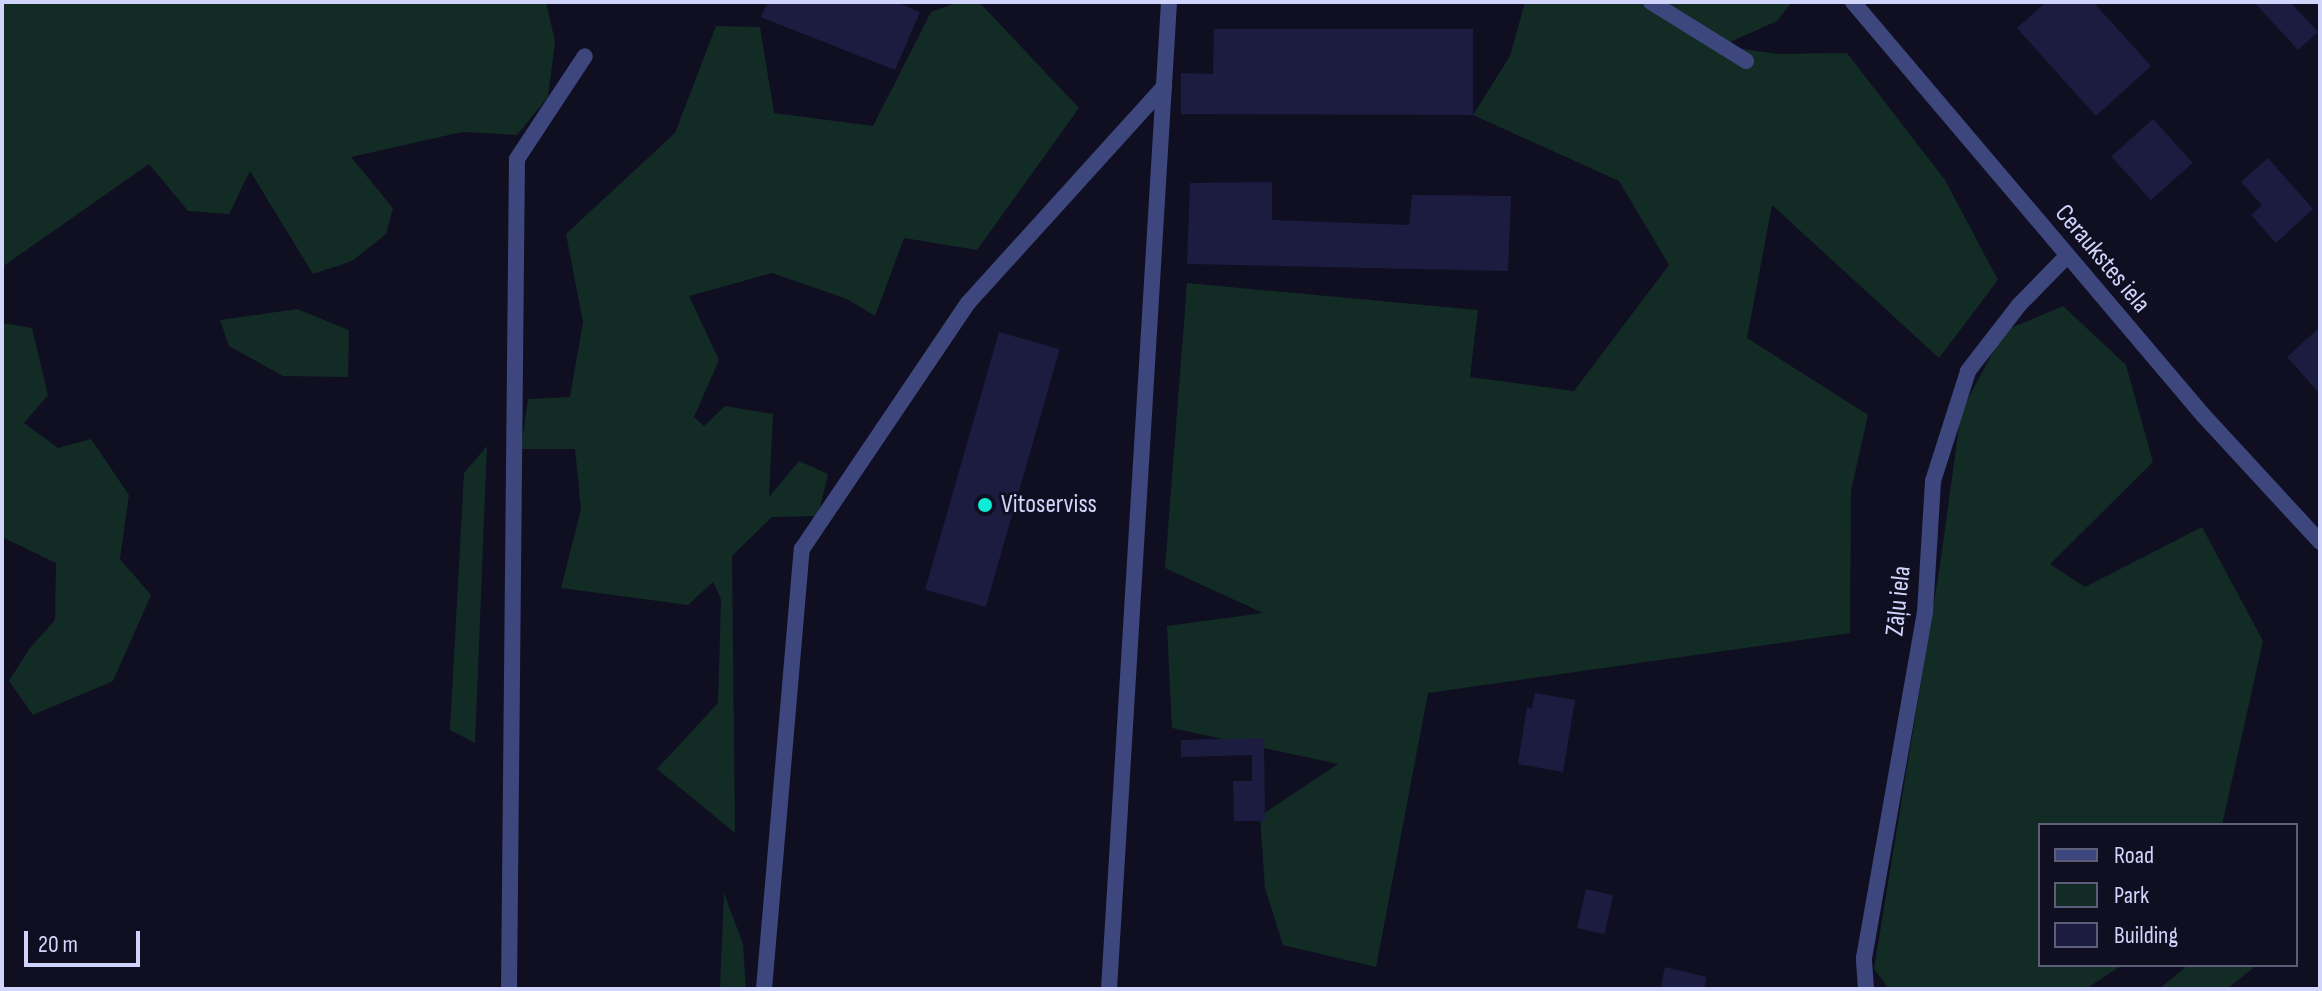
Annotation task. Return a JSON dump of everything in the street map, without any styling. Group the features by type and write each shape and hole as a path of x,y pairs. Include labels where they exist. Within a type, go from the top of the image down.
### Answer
{"street":[{"path":"1109,989 1169,2"},
{"path":"1651,2 1746,61"},
{"name":"Ceraukstes iela","path":"1853,2 2203,415 2320,542"},
{"path":"509,989 517,159 585,56"},
{"path":"764,989 802,549 968,303 1164,87"},
{"name":"Zāļu iela","path":"1866,989 1864,958 1925,612 1933,481 1968,371 2019,305 2067,256"}],"green space":[{"path":"2,2 546,2 555,41 548,97 517,135 462,132 351,157 393,208 386,234 352,261 313,274 250,171 229,214 188,211 149,164 2,267"},
{"path":"959,2 979,2 1079,108 977,250 904,238 875,316 847,299 772,273 689,296 719,360 694,417 704,426 725,406 773,414 769,497 799,461 828,474 818,516 772,517 732,556 735,833 657,769 718,703 721,599 713,582 688,605 561,588 581,509 575,449 521,449 528,399 570,397 583,322 566,234 675,133 716,26 760,27 774,113 873,126 931,12"},
{"path":"1525,2 1792,2 1777,21 1721,46 1778,54 1847,53 1945,180 1998,280 1939,358 1772,205 1747,338 1868,415 1851,491 1850,633 1428,693 1376,967 1283,945 1265,888 1260,816 1338,764 1172,728 1167,626 1263,613 1165,568 1187,283 1478,310 1470,377 1574,391 1669,265 1619,181 1473,115 1510,56"},
{"path":"2063,306 2126,365 2153,462 2050,564 2085,587 2202,527 2263,641 2222,823 2038,823 2038,967 2119,967 2086,989 1889,989 1874,969 1940,565 1961,412 2004,331"},
{"path":"297,309 349,330 348,377 283,376 229,346 220,320"},
{"path":"2,323 32,328 48,395 24,423 58,448 91,439 129,495 120,559 151,595 113,681 33,715 9,681 30,648 55,620 56,563 2,537"},
{"path":"487,446 475,743 450,730 464,473"},
{"path":"724,893 743,944 746,989 720,989"},
{"path":"2186,967 2254,967 2227,989 2159,989"}],"building":[{"path":"768,2 896,2 920,12 895,70 761,17"},
{"path":"2046,2 2093,2 2151,66 2096,116 2017,28"},
{"path":"2254,2 2290,2 2318,32 2298,50"},
{"path":"1214,29 1473,29 1473,115 1181,114 1181,73 1213,74"},
{"path":"2153,119 2192,163 2151,200 2111,156"},
{"path":"2268,158 2313,209 2276,243 2251,215 2262,205 2241,182"},
{"path":"1272,182 1272,220 1409,225 1412,195 1511,196 1508,271 1187,264 1190,183"},
{"path":"2320,327 2320,394 2287,357"},
{"path":"999,332 1060,349 986,607 925,590"},
{"path":"1535,693 1575,700 1563,772 1518,764 1527,707 1532,708"},
{"path":"1264,738 1265,821 1234,821 1233,781 1252,781 1252,755 1181,757 1181,740"},
{"path":"1586,889 1613,895 1604,934 1577,928"},
{"path":"1665,967 1707,977 1704,989 1660,989"}],"place":[{"name":"Vitoserviss","path":"985,505"}]}
